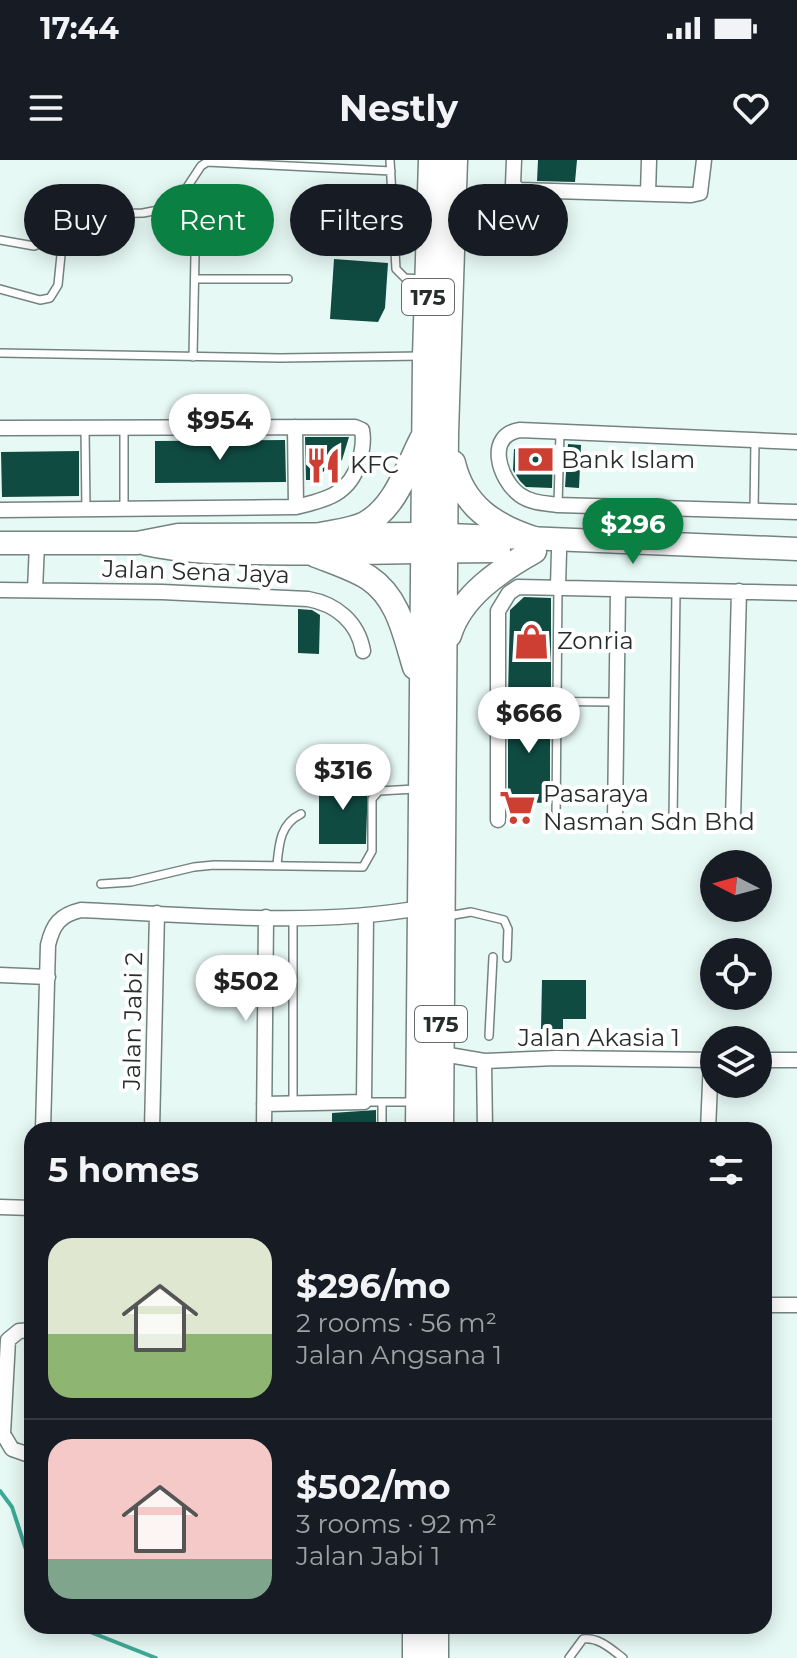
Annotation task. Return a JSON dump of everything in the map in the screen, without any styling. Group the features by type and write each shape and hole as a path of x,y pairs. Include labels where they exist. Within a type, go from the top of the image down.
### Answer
{"highway":[{"name":"175","path":"431,160 425,356 435,433"},
{"name":"175","path":"418,1122 445,649 436,542 435,433 455,160"},
{"path":"319,545 364,524 379,513 435,433 462,489 474,505 485,516 534,545 498,573 461,610 452,625 445,649"},
{"name":"175","path":"436,542 423,692 422,789 443,1054 441,1122"},
{"path":"319,545 384,591 403,625 423,692"},
{"path":"415,1634 415,1658"},
{"path":"436,1634 436,1658"}],"main road":[{"path":"0,543 137,543 178,535 278,536 319,545"},
{"path":"137,543 179,552 436,542 797,549"},
{"path":"534,545 559,551 733,548"}],"street":[{"path":"514,160 513,185 519,190 691,195 700,193 704,160"},
{"path":"648,194 649,160"},
{"path":"295,427 296,507"},
{"path":"0,428 357,427 363,435 361,455 349,484 328,499 296,507 0,510"},
{"path":"797,442 509,432 502,437 499,448 500,466 512,487 534,501 558,505 797,512"},
{"path":"277,508 278,536"},
{"path":"35,590 37,544"},
{"path":"558,587 559,551"},
{"path":"498,820 498,611 502,601 518,587 797,593"},
{"name":"Jalan Sena Jaya","path":"0,590 321,601 354,626 363,651"},
{"path":"615,820 618,591"},
{"path":"733,820 739,591"},
{"path":"43,1122 48,945 52,930 67,913 81,910 266,917 431,913"},
{"name":"Jalan Jabi 2","path":"152,1122 157,913"},
{"path":"264,1104 364,1102 366,916"},
{"path":"264,1122 266,917"},
{"path":"0,975 48,977"},
{"name":"Jalan Akasia 1","path":"443,1054 484,1061 556,1058 700,1060"},
{"path":"772,1060 797,1060"},
{"path":"484,1061 485,1122"},
{"path":"709,1122 710,1098"},
{"path":"0,1207 24,1208"},
{"path":"772,1305 797,1305"},
{"path":"24,1331 8,1340 3,1434 12,1449 24,1453"}],"lane":[{"path":"390,160 396,269 405,278 429,280"},
{"path":"191,184 201,166 207,162 391,171"},
{"path":"0,240 24,244"},
{"path":"0,289 40,300 50,298 58,285 61,256"},
{"path":"193,357 195,256"},
{"path":"195,279 288,279"},
{"path":"0,353 193,357 425,356"},
{"path":"85,428 86,510"},
{"path":"124,428 124,510"},
{"path":"558,505 560,433"},
{"path":"754,511 755,441"},
{"path":"556,820 558,587"},
{"path":"673,820 676,591"},
{"path":"499,701 616,702"},
{"path":"101,884 142,880 194,867 363,867 372,851 372,799 375,793 422,789"},
{"path":"277,865 282,833 301,814"},
{"path":"431,913 471,912 504,920 508,929 507,958"},
{"path":"293,916 293,1104"},
{"path":"489,1036 493,957"},
{"path":"364,1102 418,1102"},
{"path":"382,1103 382,1122"},
{"path":"569,1658 583,1639 589,1638 623,1658"}],"building":[{"path":"538,160 577,160 575,182 537,181"},
{"path":"334,259 388,263 385,308 378,322 330,319"},
{"path":"305,437 349,437 342,460 306,480"},
{"path":"285,440 286,482 155,483 155,441"},
{"path":"568,444 581,445 579,488 565,487"},
{"path":"514,449 553,451 552,488 526,487 520,481 513,470"},
{"path":"79,451 79,496 2,497 1,452"},
{"path":"524,597 551,598 551,695 508,695 510,610"},
{"path":"298,609 312,610 320,615 319,654 298,653"},
{"path":"508,708 550,708 550,803 508,802"},
{"path":"319,780 368,780 366,844 319,844"},
{"path":"542,980 586,980 586,1019 563,1019 563,1029 541,1029"},
{"path":"376,1110 376,1122 332,1122 332,1113"}],"waterway":[{"path":"0,1491 12,1507 24,1544"},
{"path":"95,1634 156,1658"}],"place":[{"name":"Bank Islam","path":"535,460"},
{"name":"KFC","path":"324,465"},
{"name":"Zonria","path":"531,641"},
{"name":"Pasaraya Nasman Sdn Bhd","path":"517,808"}]}
